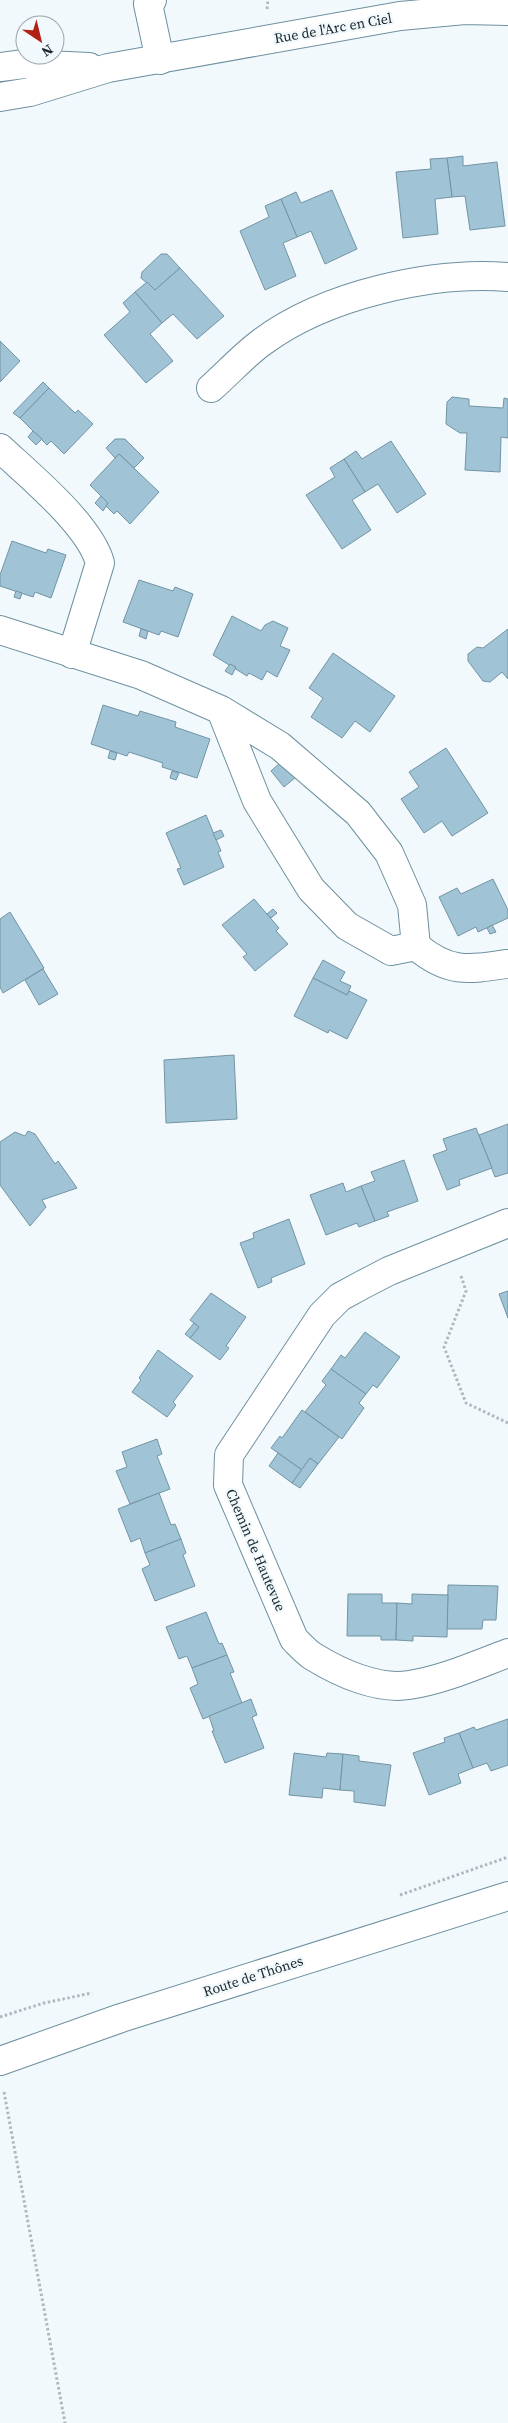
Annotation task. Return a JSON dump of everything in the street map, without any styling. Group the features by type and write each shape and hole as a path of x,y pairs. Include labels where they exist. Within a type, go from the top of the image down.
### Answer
{"street":[{"path":"152,0 148,4 160,60"},
{"name":"Rue de l'Arc en Ciel","path":"0,97 30,92 108,68 400,16 465,10 508,11"},
{"name":"Rue de l'Arc en Ciel","path":"0,67 24,64 108,68"},
{"path":"211,388 262,342 319,309 398,285 475,275 508,277"},
{"path":"0,448 74,520 97,551 100,563 72,654"},
{"path":"0,630 141,675 221,710 280,746 358,813 389,853 412,905 416,946 432,960 450,967 479,968 506,964"},
{"path":"221,710 257,801 310,889 347,926 391,952 416,946"},
{"name":"Chemin de Hautevue","path":"508,1223 362,1285 340,1297 322,1315 228,1455 228,1485 294,1639 312,1657 360,1678 385,1684 407,1686 440,1678 508,1653"},
{"name":"Route de Thônes","path":"0,2061 121,2018 508,1896"}],"path":[{"path":"450,1247 466,1291 444,1347 466,1403 508,1423"},
{"path":"4,2092 65,2423"}],"building":[{"path":"463,156 463,166 497,162 505,226 470,230 465,196 452,197 447,158"},
{"path":"447,158 452,197 435,199 438,234 403,238 396,172 431,169 430,159"},
{"path":"332,190 357,249 325,264 311,231 297,237 281,199 296,192 301,203"},
{"path":"281,199 297,237 283,243 296,276 265,290 240,231 269,217 265,206"},
{"path":"161,254 167,254 180,268 155,290 141,278 142,272"},
{"path":"180,268 224,316 197,339 173,314 162,323 135,292 147,282 155,290"},
{"path":"135,292 162,323 150,334 173,361 146,383 104,335 130,312 123,303"},
{"path":"0,341 20,361 0,382"},
{"path":"43,382 49,388 20,418 13,413"},
{"path":"49,388 75,413 78,410 93,424 64,454 51,441 47,445 20,418"},
{"path":"452,397 469,399 469,406 503,408 504,398 508,399 508,438 501,437 500,472 465,470 467,433 460,433 446,424 447,402"},
{"path":"33,431 42,439 36,445 28,437"},
{"path":"115,439 125,439 144,458 134,468 119,454 115,458 106,448"},
{"path":"391,441 426,494 397,513 378,484 365,492 344,459 356,451 362,459"},
{"path":"119,454 159,492 130,524 117,511 114,514 105,506 108,503 90,485"},
{"path":"344,459 365,492 352,500 371,530 342,549 306,495 335,477 330,468"},
{"path":"101,496 108,503 103,511 95,503"},
{"path":"12,541 46,553 48,549 66,555 51,598 35,592 33,597 0,586 0,575"},
{"path":"139,580 173,591 175,587 193,594 178,637 161,631 159,635 123,622"},
{"path":"16,591 22,593 20,599 14,597"},
{"path":"232,616 261,631 265,625 273,621 288,628 280,646 290,650 277,677 267,671 262,680 249,673 247,676 213,655"},
{"path":"141,629 148,631 146,639 139,636"},
{"path":"508,629 508,679 502,672 490,682 483,681 468,661 468,654 477,647 483,648"},
{"path":"333,653 395,696 370,732 355,721 342,738 311,717 323,698 309,688"},
{"path":"230,664 236,667 232,675 225,671"},
{"path":"103,705 138,716 140,711 176,722 175,727 210,739 197,778 162,767 163,763 129,752 127,756 91,744"},
{"path":"446,748 488,813 452,836 442,821 424,833 401,799 419,787 409,772"},
{"path":"110,751 117,753 115,760 108,758"},
{"path":"281,762 296,777 284,787 271,771"},
{"path":"172,771 179,773 176,780 170,778"},
{"path":"206,815 221,851 218,852 224,867 184,885 177,869 181,868 166,833"},
{"path":"221,830 224,836 216,840 213,833"},
{"path":"493,879 508,910 508,918 478,932 476,927 458,936 439,897 457,888 461,894"},
{"path":"254,899 279,928 276,931 288,944 255,971 243,957 247,954 222,925"},
{"path":"273,909 277,913 271,918 267,914"},
{"path":"10,912 44,968 3,993 0,987 0,919"},
{"path":"492,925 496,932 490,934 487,928"},
{"path":"323,960 345,972 340,981 351,986 347,995 313,978"},
{"path":"43,969 58,994 39,1005 25,980"},
{"path":"313,978 347,995 349,991 367,1000 347,1039 329,1030 328,1033 294,1016"},
{"path":"234,1055 237,1119 166,1123 164,1060"},
{"path":"508,1124 508,1173 495,1177 479,1135"},
{"path":"476,1128 492,1168 459,1180 460,1185 447,1190 433,1155 447,1150 443,1139"},
{"path":"28,1131 35,1134 55,1164 58,1161 77,1188 42,1200 46,1207 30,1226 0,1185 0,1142 15,1132 25,1136"},
{"path":"404,1160 418,1201 387,1212 389,1216 375,1221 361,1186 375,1181 371,1172"},
{"path":"343,1183 346,1192 361,1186 375,1221 359,1227 357,1223 326,1235 310,1195"},
{"path":"289,1219 305,1264 271,1278 272,1282 258,1288 240,1243 254,1238 253,1233"},
{"path":"508,1291 508,1318 499,1294"},
{"path":"211,1293 246,1317 226,1346 229,1348 220,1360 190,1338 199,1327 190,1320"},
{"path":"194,1323 199,1327 190,1338 185,1334"},
{"path":"365,1332 400,1357 377,1388 373,1385 366,1394 331,1369 341,1355 345,1358"},
{"path":"158,1350 193,1376 173,1402 176,1405 167,1417 132,1392"},
{"path":"331,1369 366,1394 359,1403 364,1408 342,1439 305,1412 326,1385 322,1381"},
{"path":"302,1410 339,1437 318,1464 310,1458 302,1470 271,1448 280,1436 282,1438"},
{"path":"157,1439 162,1454 157,1456 170,1489 130,1504 116,1471 127,1467 122,1452"},
{"path":"278,1453 302,1470 292,1483 269,1466"},
{"path":"310,1458 318,1464 300,1488 292,1483"},
{"path":"159,1493 171,1525 175,1524 181,1539 145,1553 140,1538 131,1542 118,1509"},
{"path":"181,1539 186,1553 183,1555 195,1586 155,1601 142,1569 150,1565 145,1553"},
{"path":"448,1585 498,1586 496,1620 483,1620 482,1629 447,1629"},
{"path":"348,1594 382,1594 382,1603 397,1603 396,1640 381,1640 381,1636 347,1636"},
{"path":"412,1594 448,1595 447,1637 413,1636 413,1641 396,1640 397,1603 412,1604"},
{"path":"206,1612 219,1644 222,1643 227,1655 192,1668 187,1656 179,1659 166,1627"},
{"path":"227,1655 234,1672 230,1673 242,1703 203,1719 190,1688 198,1684 192,1668"},
{"path":"251,1699 257,1715 252,1717 264,1748 225,1763 212,1731 214,1731 209,1716"},
{"path":"508,1719 508,1765 491,1771 487,1763 473,1768 459,1733 474,1727 476,1730"},
{"path":"459,1733 473,1768 458,1774 461,1783 429,1795 413,1753 445,1742 444,1738"},
{"path":"294,1753 326,1757 327,1753 343,1754 340,1790 323,1788 322,1798 289,1795"},
{"path":"343,1754 359,1756 359,1761 391,1765 385,1806 354,1802 354,1791 340,1790"}]}
